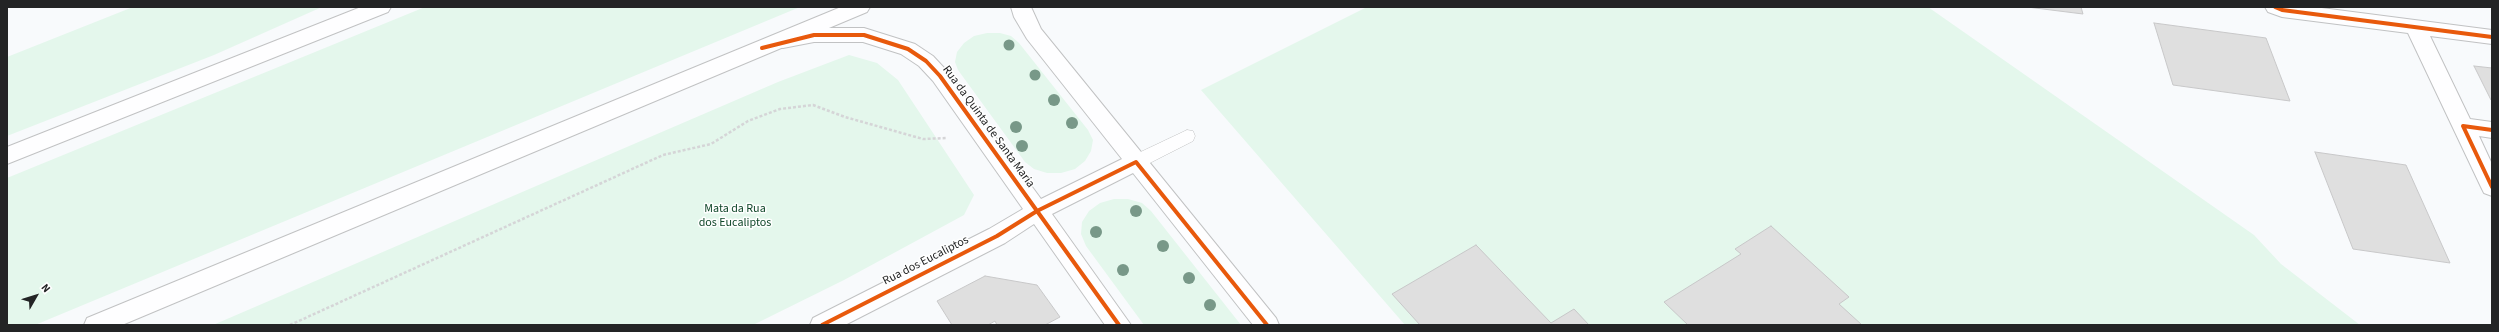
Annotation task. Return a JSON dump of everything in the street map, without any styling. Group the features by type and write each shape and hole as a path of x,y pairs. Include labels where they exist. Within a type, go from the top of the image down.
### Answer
{"main road":[{"path":"7,156 381,7"},
{"path":"96,325 860,7"},
{"path":"1021,7 1024,17 1034,34 1267,325"},
{"path":"2275,7 2282,10 2492,37"},
{"path":"2415,27 2492,187"},
{"name":"Rua da Quinta de Santa Maria","path":"762,48 800,37 839,33 864,35 887,41 908,49 926,61 940,76 1119,325"},
{"path":"2463,126 2492,130"},
{"name":"Rua dos Eucaliptos","path":"822,325 997,236 1037,211 1136,162"}],"lane":[{"path":"1136,162 1187,136"}],"path":[{"path":"290,325 663,155 711,144 748,121 780,109 813,105 845,117 923,139 951,138 979,130"}],"green space":[{"path":"133,7 322,7 214,55 7,136 7,57"},
{"path":"425,7 800,7 35,325 7,325 7,178"},
{"path":"1367,7 1928,7 2254,235 2281,264 2360,325 1405,325 1201,90"},
{"path":"987,33 1000,33 1011,36 1019,43 1088,130 1093,140 1091,151 1085,161 1075,169 1061,173 1047,173 1034,169 1025,162 958,70 955,62 957,52 964,43 974,36"},
{"name":"Mata da Rua dos Eucaliptos","path":"849,55 877,63 898,80 974,195 964,215 844,280 753,325 213,325 778,82"},
{"path":"1114,199 1128,199 1142,203 1151,211 1241,325 1144,325 1086,246 1081,234 1082,222 1089,211 1100,203"}],"building":[{"path":"2027,7 2081,7 2083,14"},
{"path":"2154,23 2266,38 2290,101 2173,85"},
{"path":"2474,66 2492,68 2492,100 2491,100"},
{"path":"2315,152 2406,165 2450,263 2353,249"},
{"path":"1771,226 1849,297 1839,304 1862,325 1688,325 1664,302 1741,254 1735,249"},
{"path":"1476,245 1551,323 1574,309 1589,325 1420,325 1392,294"},
{"path":"985,276 1037,285 1060,317 1045,325 997,325 995,321 988,325 952,325 937,301"}],"cycle path":[{"path":"2275,7 2282,10 2492,37"},
{"path":"762,48 814,35 864,35 908,49 926,61 940,76 1119,325"},
{"path":"2492,130 2463,126 2492,187"},
{"path":"822,325 997,236 1037,211 1136,162 1267,325"}]}
